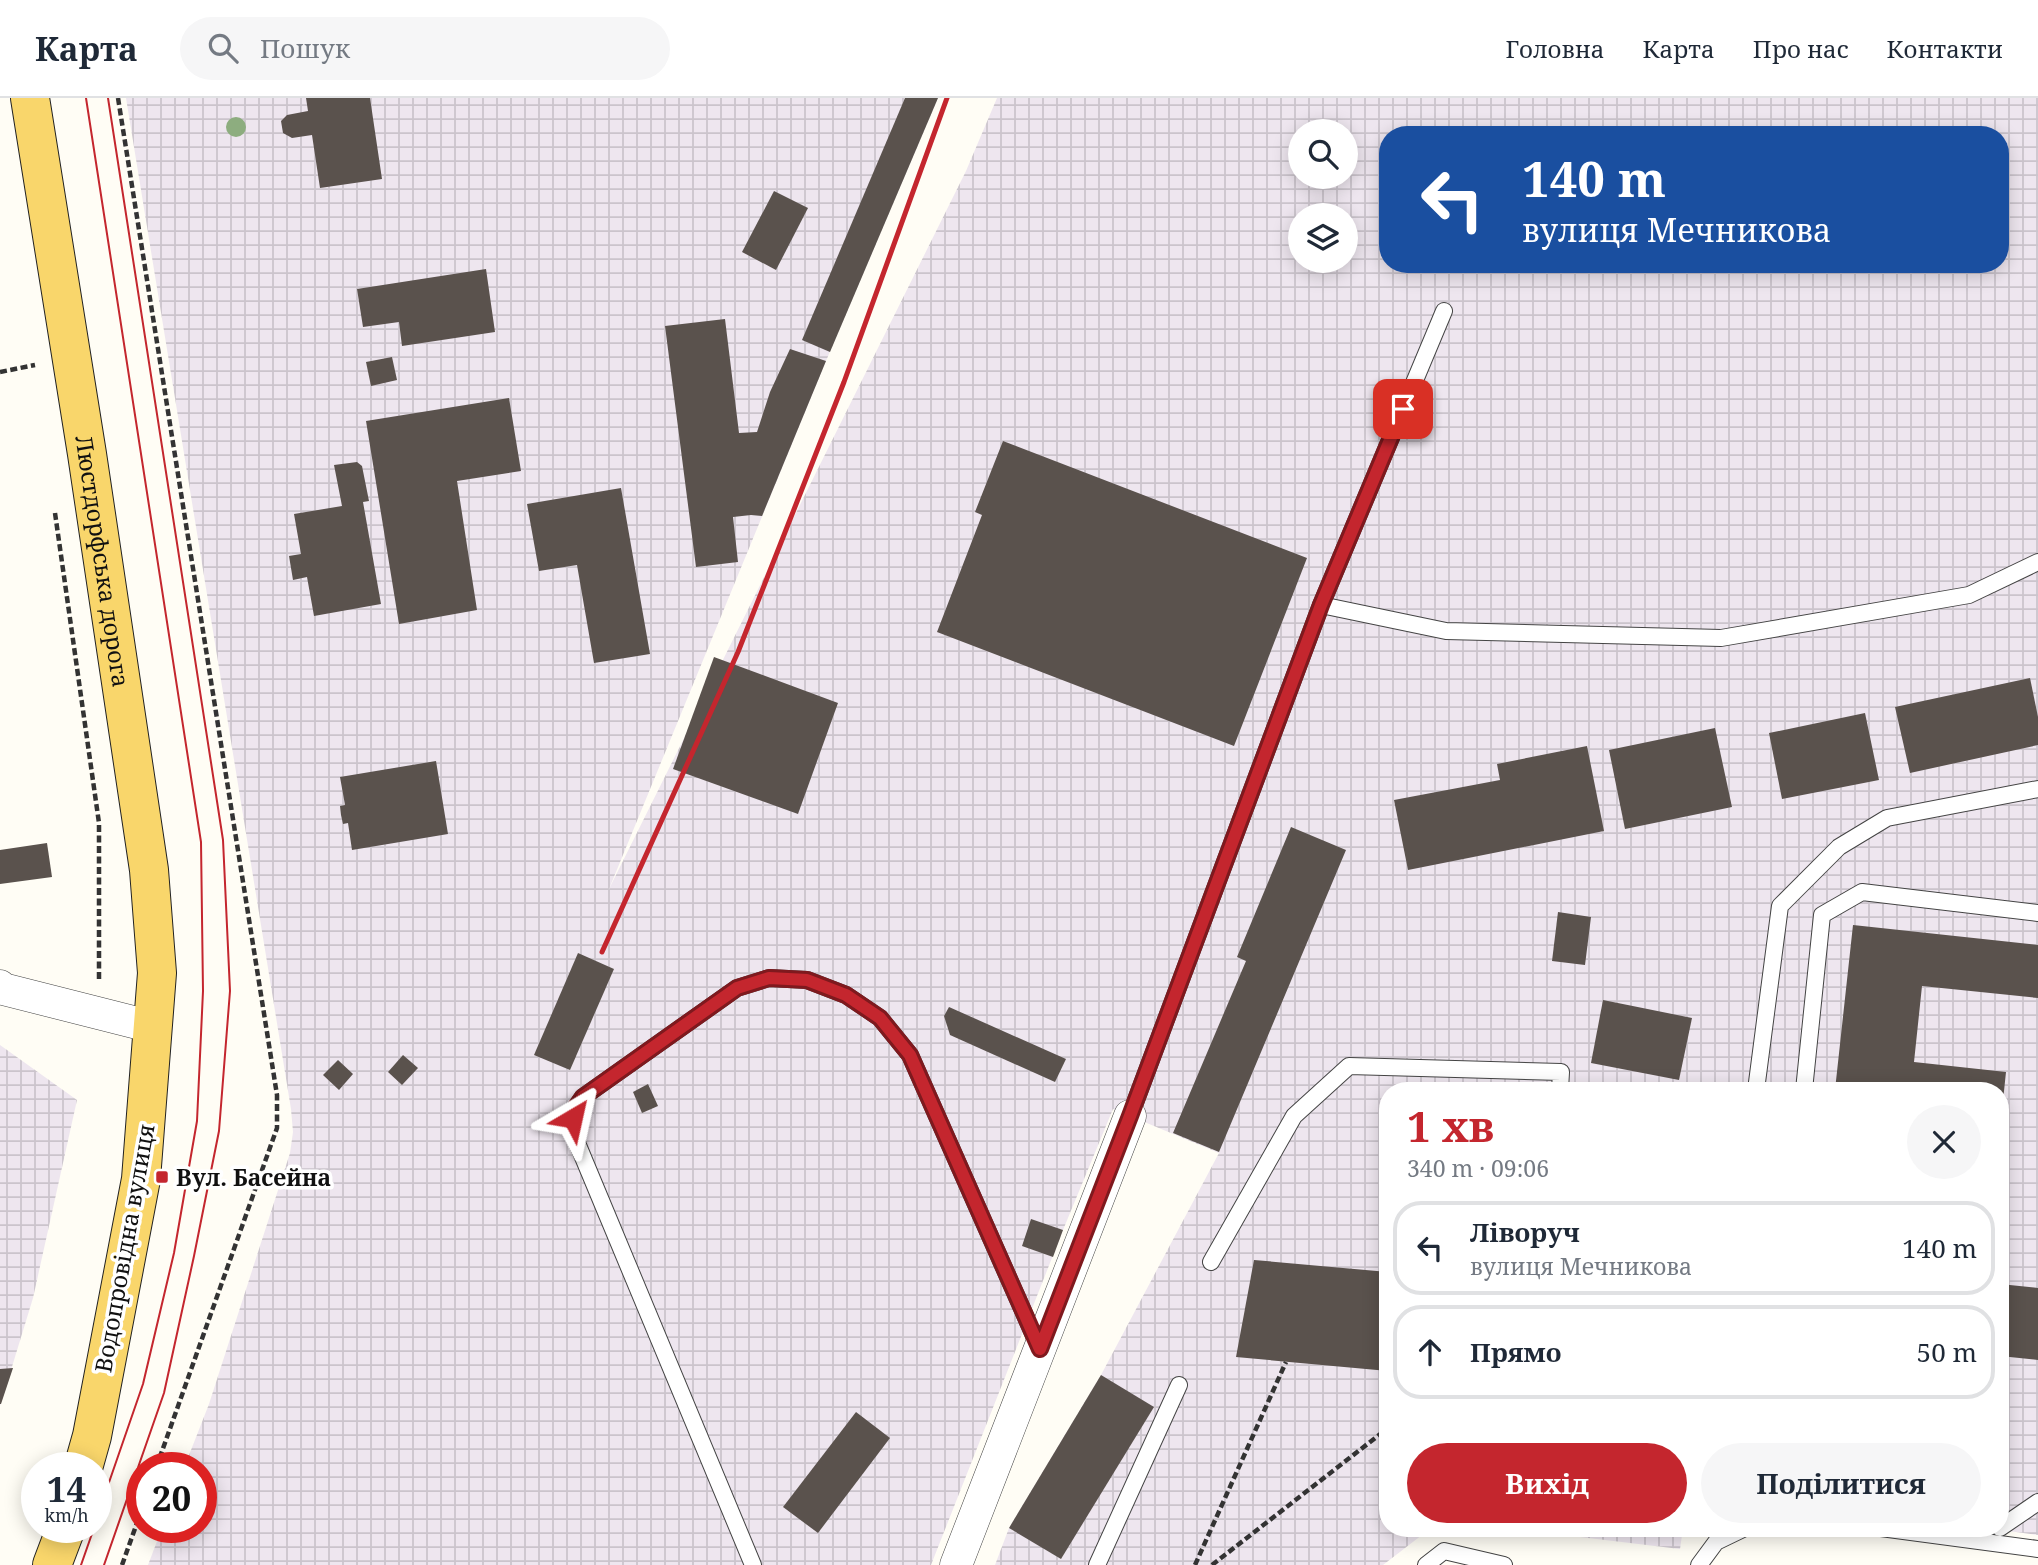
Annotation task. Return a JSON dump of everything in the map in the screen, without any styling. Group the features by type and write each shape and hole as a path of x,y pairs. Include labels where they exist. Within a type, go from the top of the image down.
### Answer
{"main road":[{"name":"Люстдорфська дорога","path":"30,98 149,870 158,973 153,1027"},
{"name":"Водопровідна вулиця","path":"88,1452 141,1179 153,1027"},
{"path":"52,1565 60,1543"}],"street":[{"path":"0,986 153,1027"},
{"path":"956,1565 1130,1116"}],"lane":[{"path":"1130,1116 1321,605 1444,312"},
{"path":"1321,605 1446,631 1721,638 1969,596 2038,562"},
{"path":"1757,1082 1780,906 1839,847 1887,818 2038,789"},
{"path":"1805,1082 1822,915 1862,892 2038,913"},
{"path":"753,1565 575,1138 573,1118 583,1097 737,988 769,978 794,979 807,980 846,995 880,1018 910,1055 1040,1349"},
{"path":"1211,1262 1293,1116 1349,1066 1561,1072 1560,1082"},
{"path":"1097,1565 1179,1385"},
{"path":"2009,1522 2038,1502"},
{"path":"1699,1565 1715,1537"},
{"path":"1951,1537 2038,1549"},
{"path":"1982,1541 1988,1537"},
{"path":"1426,1565 1444,1551 1504,1565"}],"path":[{"path":"118,98 278,1112 277,1128 162,1452"},
{"path":"0,372 35,365 33,352"},
{"path":"54,500 99,823 99,1013"},
{"path":"1195,1565 1286,1362"},
{"path":"1212,1565 1379,1435"},
{"path":"122,1565 130,1543"}],"shaded area":[{"path":"126,98 938,98 826,361 609,889 966,171 997,98 2038,98 2038,1535 2009,1531 2009,1082 1379,1082 1379,1537 1419,1537 1383,1565 995,1565 1009,1528 1101,1375 1219,1153 1113,1109 931,1565 148,1565 156,1543 217,1543 217,1452 190,1452 209,1404 290,1153 293,1132 291,1109"},
{"path":"0,1045 77,1100 33,1298 0,1406"},
{"path":"1580,1537 1682,1537 1680,1549"}],"building":[{"path":"306,98 370,98 382,179 320,188 312,135 292,138 283,133 281,121 287,115 308,111"},
{"path":"905,98 938,98 830,352 802,340"},
{"path":"774,191 808,208 776,270 742,252"},
{"path":"486,269 495,332 402,346 399,322 363,327 357,289"},
{"path":"725,319 739,433 757,432 770,392 790,349 826,361 762,516 733,517 738,562 696,567 665,326"},
{"path":"392,357 397,380 371,386 366,362"},
{"path":"509,398 521,471 457,481 477,610 399,624 366,421"},
{"path":"1003,441 1307,558 1234,746 937,632 982,515 975,512"},
{"path":"357,462 362,466 369,501 363,502 381,604 314,616 307,577 293,580 289,556 301,554 294,514 342,506 334,465"},
{"path":"621,488 650,654 594,663 577,565 539,571 527,504"},
{"path":"714,657 838,703 798,814 673,769"},
{"path":"2030,678 2038,717 2038,745 1910,773 1895,707"},
{"path":"1865,713 1879,780 1782,799 1769,733"},
{"path":"1715,728 1732,807 1625,829 1609,750"},
{"path":"1587,746 1604,831 1408,870 1394,800 1500,780 1497,764"},
{"path":"436,761 448,834 352,850 348,823 343,824 341,815 340,806 345,805 340,777"},
{"path":"1291,827 1346,850 1219,1152 1173,1133 1246,961 1237,957"},
{"path":"47,843 52,877 0,884 0,850"},
{"path":"1558,912 1591,917 1585,965 1552,961"},
{"path":"1853,925 2038,945 2038,998 1922,986 1914,1062 2006,1072 2005,1082 1836,1082"},
{"path":"578,953 614,969 570,1070 534,1055"},
{"path":"1603,1000 1692,1018 1679,1080 1591,1063"},
{"path":"949,1007 1066,1059 1055,1082 950,1035 944,1016"},
{"path":"403,1055 418,1068 402,1085 388,1072"},
{"path":"338,1060 353,1074 339,1090 323,1075"},
{"path":"648,1084 658,1106 642,1113 633,1092"},
{"path":"1031,1219 1063,1230 1053,1257 1022,1246"},
{"path":"1254,1260 1379,1271 1379,1370 1236,1357"},
{"path":"2009,1285 2038,1288 2038,1360 2009,1357"},
{"path":"13,1368 1,1404 0,1404 0,1369"},
{"path":"1101,1375 1154,1407 1061,1559 1009,1528"},
{"path":"856,1412 890,1438 818,1533 783,1507"}],"tram line":[{"path":"86,98 201,842 203,991 197,1121 174,1253 143,1384 112,1474"},
{"path":"104,1565 164,1393 219,1131 230,991 223,840 108,98"},
{"path":"81,1565 89,1543"}],"railway":[{"path":"602,952 738,652 844,382 947,98"}],"place":[{"name":"Вул. Басейна","path":"162,1177"}],"route":[{"path":"573,1118 583,1097 737,988 769,978 807,980 846,995 880,1018 910,1055 1040,1349 1321,605 1403,409"}]}
